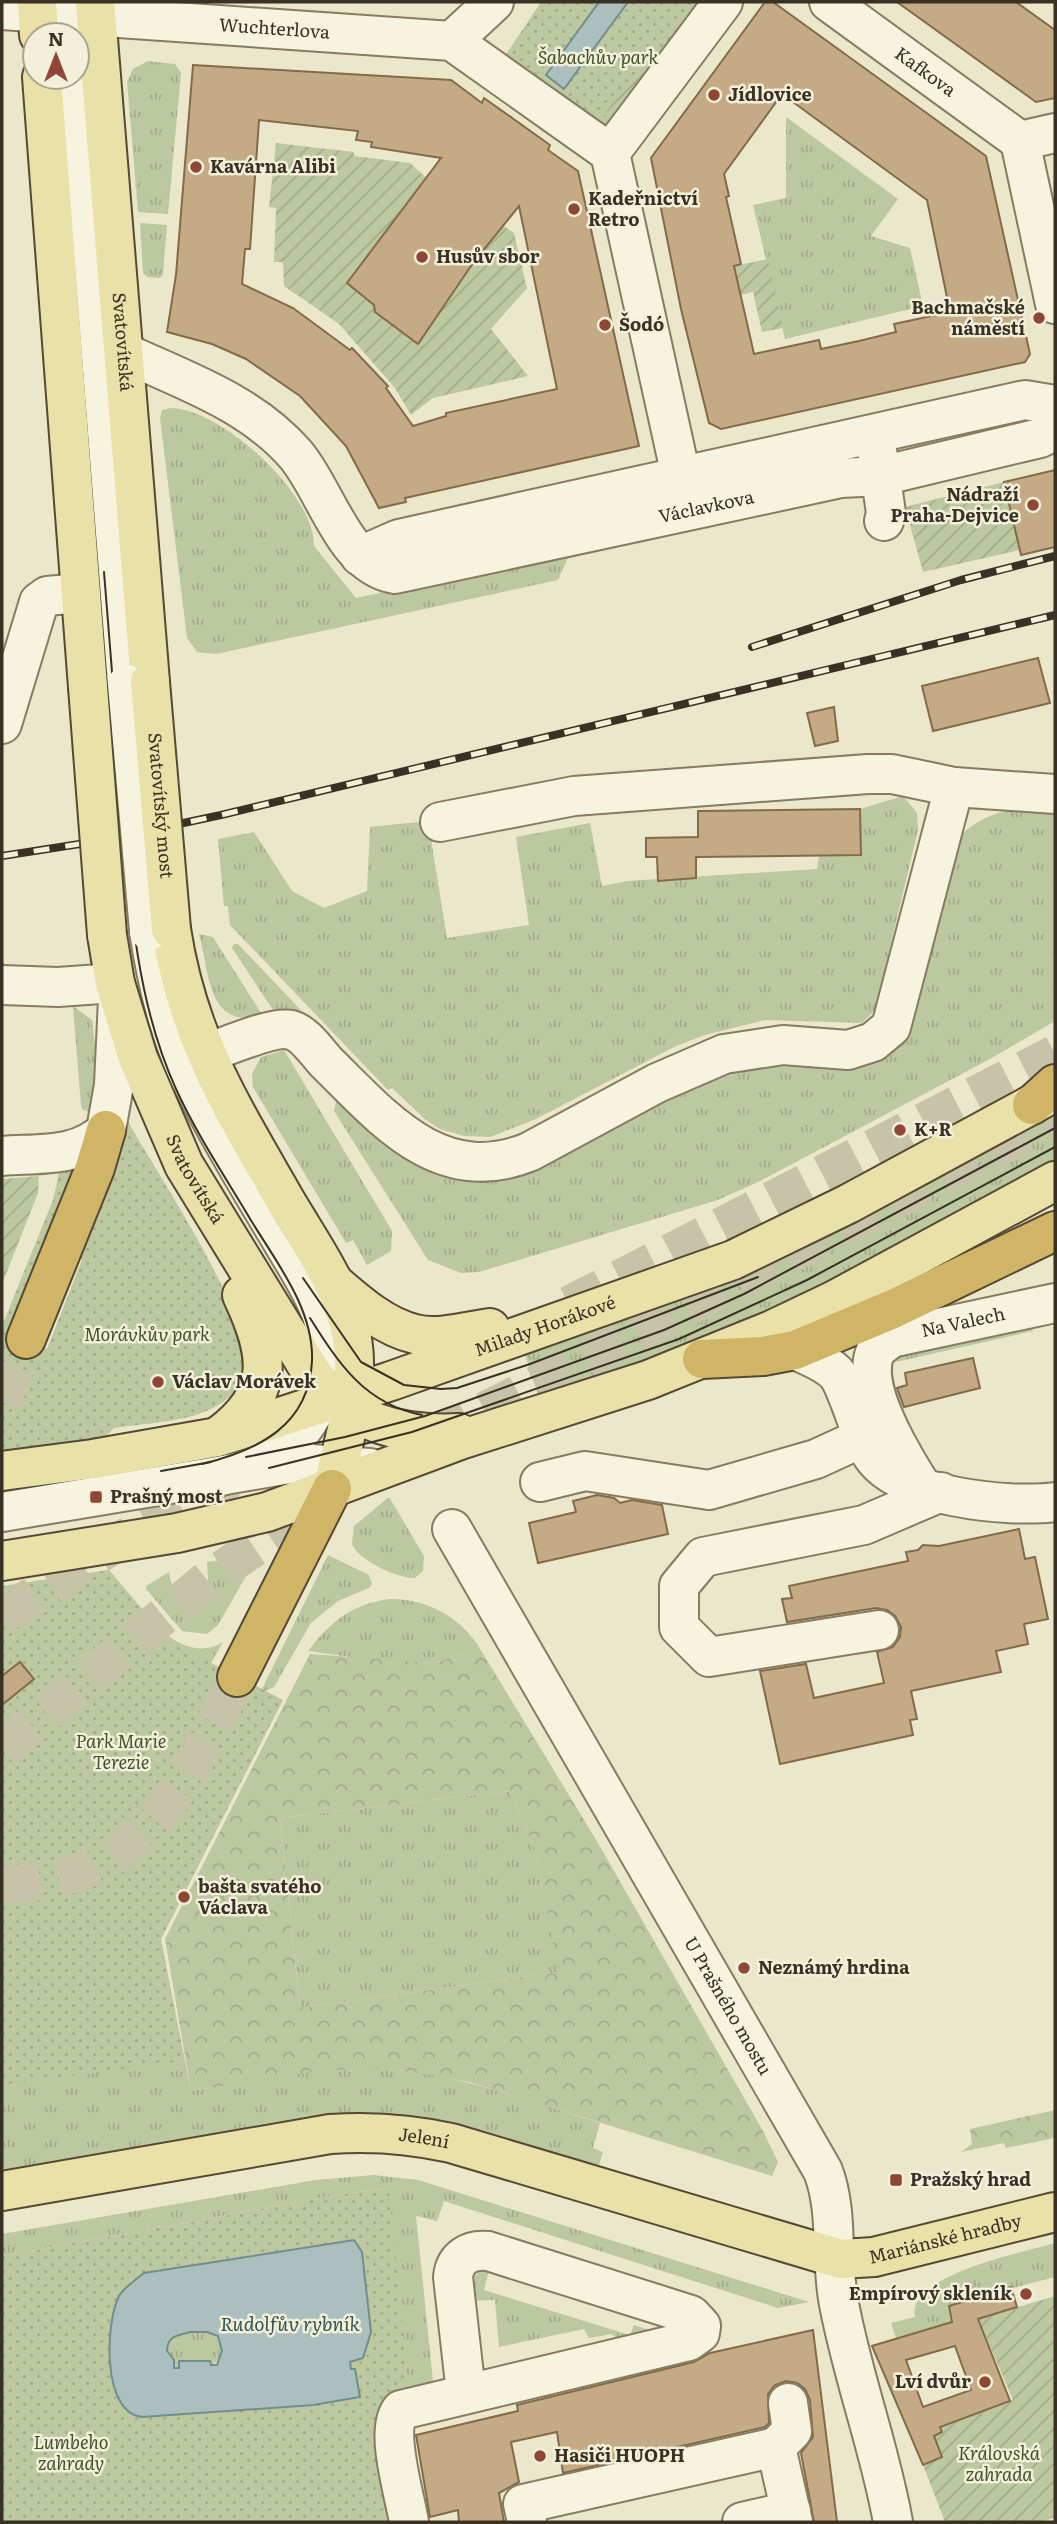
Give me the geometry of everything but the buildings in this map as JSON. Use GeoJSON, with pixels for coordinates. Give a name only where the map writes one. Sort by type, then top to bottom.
{"type":"FeatureCollection","features":[{"type":"Feature","properties":{"kind":"highway"},"geometry":{"type":"LineString","coordinates":[[26,1339],[95,1168],[106,1130]]}},
{"type":"Feature","properties":{"kind":"highway"},"geometry":{"type":"LineString","coordinates":[[702,1359],[763,1356],[795,1350],[893,1309],[1055,1231]]}},
{"type":"Feature","properties":{"kind":"highway"},"geometry":{"type":"LineString","coordinates":[[237,1677],[335,1476]]}},
{"type":"Feature","properties":{"kind":"main road","name":"Svatovítská"},"geometry":{"type":"LineString","coordinates":[[69,14],[123,352],[139,683]]}},
{"type":"Feature","properties":{"kind":"main road"},"geometry":{"type":"LineString","coordinates":[[43,91],[88,688]]}},
{"type":"Feature","properties":{"kind":"main road","name":"Svatovítský most"},"geometry":{"type":"LineString","coordinates":[[139,683],[160,930]]}},
{"type":"Feature","properties":{"kind":"main road","name":"Svatovítská"},"geometry":{"type":"LineString","coordinates":[[88,688],[107,935],[117,988],[149,1089],[184,1165],[335,1400]]}},
{"type":"Feature","properties":{"kind":"main road"},"geometry":{"type":"LineString","coordinates":[[160,930],[204,1054],[333,1282],[352,1340],[335,1400],[335,1476]]}},
{"type":"Feature","properties":{"kind":"main road","name":"Milady Horákové"},"geometry":{"type":"LineString","coordinates":[[2,1471],[106,1457],[218,1437],[335,1400],[733,1260],[786,1236],[1047,1094]]}},
{"type":"Feature","properties":{"kind":"main road"},"geometry":{"type":"LineString","coordinates":[[184,1165],[256,1325],[263,1350],[259,1390],[240,1418],[218,1437]]}},
{"type":"Feature","properties":{"kind":"main road"},"geometry":{"type":"LineString","coordinates":[[2,1561],[222,1523],[267,1512],[335,1476],[384,1469],[496,1428],[702,1359],[833,1301],[1055,1181]]}},
{"type":"Feature","properties":{"kind":"main road"},"geometry":{"type":"LineString","coordinates":[[333,1282],[372,1313],[415,1334],[434,1335],[576,1316]]}},
{"type":"Feature","properties":{"kind":"main road"},"geometry":{"type":"LineString","coordinates":[[335,1400],[366,1421],[412,1432],[459,1433],[496,1428]]}},
{"type":"Feature","properties":{"kind":"main road","name":"Jelení"},"geometry":{"type":"LineString","coordinates":[[2,2192],[330,2134],[386,2133],[429,2138],[480,2151],[834,2259]]}},
{"type":"Feature","properties":{"kind":"main road","name":"Mariánské hradby"},"geometry":{"type":"LineString","coordinates":[[834,2259],[874,2257],[1055,2212]]}},
{"type":"Feature","properties":{"kind":"street"},"geometry":{"type":"LineString","coordinates":[[494,2],[452,41],[610,153],[681,476]]}},
{"type":"Feature","properties":{"kind":"street"},"geometry":{"type":"LineString","coordinates":[[610,153],[723,2]]}},
{"type":"Feature","properties":{"kind":"street","name":"Kafkova"},"geometry":{"type":"LineString","coordinates":[[829,2],[1038,137]]}},
{"type":"Feature","properties":{"kind":"street","name":"Wuchterlova"},"geometry":{"type":"LineString","coordinates":[[69,14],[452,41]]}},
{"type":"Feature","properties":{"kind":"street"},"geometry":{"type":"LineString","coordinates":[[66,91],[104,572],[88,688]]}},
{"type":"Feature","properties":{"kind":"street"},"geometry":{"type":"LineString","coordinates":[[81,91],[139,683]]}},
{"type":"Feature","properties":{"kind":"street"},"geometry":{"type":"LineString","coordinates":[[1038,137],[1055,304]]}},
{"type":"Feature","properties":{"kind":"street"},"geometry":{"type":"LineString","coordinates":[[123,352],[239,406],[279,438],[312,477],[360,556]]}},
{"type":"Feature","properties":{"kind":"street","name":"Václavkova"},"geometry":{"type":"LineString","coordinates":[[1055,405],[1025,400],[400,538],[360,556],[377,569],[404,573],[841,478],[881,476],[1040,438],[1055,431]]}},
{"type":"Feature","properties":{"kind":"street"},"geometry":{"type":"LineString","coordinates":[[874,434],[881,476],[884,521]]}},
{"type":"Feature","properties":{"kind":"street"},"geometry":{"type":"LineString","coordinates":[[984,451],[988,463],[996,470],[1011,471],[1048,462],[1055,456]]}},
{"type":"Feature","properties":{"kind":"street"},"geometry":{"type":"LineString","coordinates":[[2,724],[39,602],[47,596],[80,593]]}},
{"type":"Feature","properties":{"kind":"street"},"geometry":{"type":"LineString","coordinates":[[440,822],[574,796],[868,774],[892,774],[954,787],[1055,794]]}},
{"type":"Feature","properties":{"kind":"street"},"geometry":{"type":"LineString","coordinates":[[204,1054],[279,1030],[295,1031],[414,1142],[440,1157],[480,1162],[509,1159],[529,1152],[657,1083],[724,1054],[783,1045],[848,1050],[873,1042],[891,1027],[954,787]]}},
{"type":"Feature","properties":{"kind":"street"},"geometry":{"type":"LineString","coordinates":[[160,930],[164,1007],[189,1076],[303,1278],[322,1317],[335,1400],[271,1458],[236,1472],[208,1479]]}},
{"type":"Feature","properties":{"kind":"street"},"geometry":{"type":"LineString","coordinates":[[2,985],[117,988],[114,1085],[106,1130],[90,1144],[70,1151],[2,1156]]}},
{"type":"Feature","properties":{"kind":"street","name":"Na Valech"},"geometry":{"type":"LineString","coordinates":[[932,1490],[885,1425],[873,1371],[876,1350],[891,1338],[1055,1303]]}},
{"type":"Feature","properties":{"kind":"street"},"geometry":{"type":"LineString","coordinates":[[795,1350],[819,1360],[840,1377],[871,1455],[896,1477],[974,1502],[1031,1506],[1055,1503]]}},
{"type":"Feature","properties":{"kind":"street"},"geometry":{"type":"LineString","coordinates":[[2,1497],[161,1471],[218,1437]]}},
{"type":"Feature","properties":{"kind":"street"},"geometry":{"type":"LineString","coordinates":[[540,1482],[585,1471],[709,1490],[816,1460],[863,1437]]}},
{"type":"Feature","properties":{"kind":"street"},"geometry":{"type":"LineString","coordinates":[[2,1512],[296,1463],[335,1476]]}},
{"type":"Feature","properties":{"kind":"street"},"geometry":{"type":"LineString","coordinates":[[879,1630],[709,1657],[678,1627],[678,1586],[703,1557],[864,1525],[932,1490]]}},
{"type":"Feature","properties":{"kind":"street","name":"U Prašného mostu"},"geometry":{"type":"LineString","coordinates":[[452,1529],[748,2037],[823,2171],[832,2204],[837,2295],[855,2381],[894,2522]]}},
{"type":"Feature","properties":{"kind":"street"},"geometry":{"type":"LineString","coordinates":[[410,2522],[393,2432],[396,2416],[411,2405],[466,2393],[689,2341],[700,2333],[701,2326],[691,2315],[488,2251],[473,2251],[457,2263],[453,2277],[466,2393]]}},
{"type":"Feature","properties":{"kind":"street"},"geometry":{"type":"LineString","coordinates":[[527,2522],[523,2504],[776,2447],[792,2431],[788,2403]]}},
{"type":"Feature","properties":{"kind":"street"},"geometry":{"type":"LineString","coordinates":[[742,2522],[792,2517],[776,2447]]}},
{"type":"Feature","properties":{"kind":"green space","name":"Šabachův park"},"geometry":{"type":"Polygon","coordinates":[[[541,2],[708,2],[609,131],[505,56],[541,2]]]}},
{"type":"Feature","properties":{"kind":"green space"},"geometry":{"type":"Polygon","coordinates":[[[654,47],[664,54],[615,122],[604,115],[654,47]]]}},
{"type":"Feature","properties":{"kind":"green space"},"geometry":{"type":"Polygon","coordinates":[[[148,61],[175,64],[181,73],[168,214],[138,212],[127,82],[133,69],[148,61]]]}},
{"type":"Feature","properties":{"kind":"green space"},"geometry":{"type":"Polygon","coordinates":[[[786,117],[898,199],[871,236],[910,248],[923,306],[785,339],[753,205],[786,198],[786,117]]]}},
{"type":"Feature","properties":{"kind":"green space"},"geometry":{"type":"Polygon","coordinates":[[[276,143],[354,152],[354,156],[410,163],[431,182],[410,199],[411,202],[399,213],[394,226],[389,225],[391,228],[381,237],[374,251],[371,249],[364,264],[360,264],[375,312],[396,321],[394,326],[418,344],[500,223],[514,233],[527,288],[491,329],[528,376],[433,398],[411,415],[395,388],[339,324],[284,286],[283,262],[274,262],[276,208],[269,207],[276,143]]]}},
{"type":"Feature","properties":{"kind":"green space"},"geometry":{"type":"Polygon","coordinates":[[[140,223],[167,225],[163,275],[160,278],[147,277],[143,273],[140,223]]]}},
{"type":"Feature","properties":{"kind":"green space"},"geometry":{"type":"Polygon","coordinates":[[[768,259],[783,328],[762,332],[753,292],[740,295],[730,267],[768,259]]]}},
{"type":"Feature","properties":{"kind":"green space"},"geometry":{"type":"Polygon","coordinates":[[[170,408],[191,412],[214,422],[262,458],[299,502],[310,525],[314,546],[356,598],[570,553],[558,580],[216,654],[197,652],[187,638],[160,418],[162,410],[170,408]]]}},
{"type":"Feature","properties":{"kind":"green space"},"geometry":{"type":"Polygon","coordinates":[[[1004,482],[1020,550],[923,572],[905,507],[1004,482]]]}},
{"type":"Feature","properties":{"kind":"green space"},"geometry":{"type":"Polygon","coordinates":[[[903,796],[917,813],[918,830],[875,1010],[862,1023],[765,1020],[705,1035],[676,1046],[536,1119],[490,1137],[464,1136],[440,1129],[426,1120],[392,1088],[388,1090],[230,925],[228,906],[224,906],[218,839],[254,832],[292,891],[324,908],[367,891],[370,827],[428,821],[447,938],[529,925],[516,837],[590,823],[602,886],[627,881],[817,869],[819,855],[861,855],[860,809],[903,796]]]}},
{"type":"Feature","properties":{"kind":"green space"},"geometry":{"type":"Polygon","coordinates":[[[1055,808],[1055,1021],[990,1059],[760,1181],[718,1200],[479,1272],[461,1273],[428,1260],[334,1111],[337,1098],[431,1167],[750,1060],[866,1058],[958,838],[980,821],[1003,812],[1055,808]]]}},
{"type":"Feature","properties":{"kind":"green space"},"geometry":{"type":"Polygon","coordinates":[[[199,934],[213,937],[263,1016],[245,1018],[231,1014],[221,1007],[209,981],[199,934]]]}},
{"type":"Feature","properties":{"kind":"green space"},"geometry":{"type":"Polygon","coordinates":[[[234,944],[238,944],[317,1027],[275,1013],[232,948],[234,944]]]}},
{"type":"Feature","properties":{"kind":"green space"},"geometry":{"type":"Polygon","coordinates":[[[73,1006],[92,1020],[98,1070],[95,1114],[83,1110],[81,1106],[73,1006]]]}},
{"type":"Feature","properties":{"kind":"green space"},"geometry":{"type":"Polygon","coordinates":[[[284,1050],[392,1231],[391,1251],[367,1265],[353,1240],[346,1243],[253,1087],[252,1074],[261,1057],[284,1050]]]}},
{"type":"Feature","properties":{"kind":"green space"},"geometry":{"type":"Polygon","coordinates":[[[1055,1110],[1055,1164],[749,1324],[540,1401],[523,1348],[1055,1110]]]}},
{"type":"Feature","properties":{"kind":"green space","name":"Morávkův park"},"geometry":{"type":"Polygon","coordinates":[[[127,1120],[219,1280],[244,1344],[246,1372],[230,1396],[202,1413],[114,1428],[107,1436],[2,1454],[2,1326],[53,1200],[61,1163],[76,1165],[12,1333],[47,1349],[82,1260],[77,1258],[127,1120]]]}},
{"type":"Feature","properties":{"kind":"green space"},"geometry":{"type":"Polygon","coordinates":[[[39,1176],[38,1193],[2,1284],[2,1179],[39,1176]]]}},
{"type":"Feature","properties":{"kind":"green space"},"geometry":{"type":"Polygon","coordinates":[[[1030,1320],[1033,1331],[896,1362],[902,1353],[1030,1320]]]}},
{"type":"Feature","properties":{"kind":"green space"},"geometry":{"type":"Polygon","coordinates":[[[389,1497],[424,1556],[423,1571],[415,1578],[379,1567],[362,1556],[352,1544],[354,1526],[389,1497]]]}},
{"type":"Feature","properties":{"kind":"green space"},"geometry":{"type":"Polygon","coordinates":[[[258,1555],[218,1625],[207,1634],[182,1631],[146,1589],[146,1586],[169,1572],[174,1597],[187,1605],[196,1604],[209,1595],[207,1562],[258,1555]]]}},
{"type":"Feature","properties":{"kind":"green space"},"geometry":{"type":"Polygon","coordinates":[[[328,1555],[369,1575],[372,1584],[369,1588],[338,1601],[311,1623],[274,1687],[264,1692],[139,1710],[81,1574],[109,1570],[158,1627],[189,1647],[206,1648],[223,1642],[211,1663],[262,1689],[328,1555]]]}},
{"type":"Feature","properties":{"kind":"green space","name":"Park Marie Terezie"},"geometry":{"type":"Polygon","coordinates":[[[109,1570],[170,1642],[283,1700],[161,1939],[183,2061],[2,2085],[2,1586],[109,1570]]]}},
{"type":"Feature","properties":{"kind":"green space"},"geometry":{"type":"Polygon","coordinates":[[[390,1599],[417,1602],[441,1611],[462,1626],[479,1647],[435,1663],[378,1661],[308,1651],[325,1631],[343,1616],[364,1605],[390,1599]]]}},
{"type":"Feature","properties":{"kind":"green space"},"geometry":{"type":"Polygon","coordinates":[[[479,1647],[598,1843],[763,2131],[778,2162],[772,2176],[469,2082],[399,2070],[370,2068],[317,2071],[191,2091],[165,1939],[310,1654],[435,1663],[479,1647]],[[510,1791],[280,1818],[300,2008],[558,1972],[537,1854],[510,1791]]]}},
{"type":"Feature","properties":{"kind":"green space"},"geometry":{"type":"Polygon","coordinates":[[[510,1791],[537,1854],[559,1972],[300,2008],[280,1818],[510,1791]]]}},
{"type":"Feature","properties":{"kind":"green space"},"geometry":{"type":"Polygon","coordinates":[[[204,1854],[161,1939],[191,2091],[327,2069],[372,2068],[431,2075],[488,2088],[600,2123],[593,2148],[603,2152],[598,2168],[467,2127],[437,2120],[374,2113],[307,2118],[2,2170],[2,1881],[204,1854]]]}},
{"type":"Feature","properties":{"kind":"green space"},"geometry":{"type":"Polygon","coordinates":[[[1055,2110],[1055,2138],[1006,2148],[1004,2143],[961,2152],[972,2144],[970,2129],[1055,2110]]]}},
{"type":"Feature","properties":{"kind":"green space"},"geometry":{"type":"Polygon","coordinates":[[[374,2175],[418,2180],[809,2302],[778,2308],[444,2201],[437,2221],[416,2216],[433,2381],[432,2386],[409,2391],[388,2189],[349,2193],[2,2256],[2,2234],[316,2180],[374,2175]]]}},
{"type":"Feature","properties":{"kind":"green space","name":"Lumbeho zahrady"},"geometry":{"type":"Polygon","coordinates":[[[389,2189],[409,2391],[392,2393],[375,2430],[391,2522],[2,2522],[2,2256],[349,2193],[389,2189]],[[354,2241],[144,2273],[142,2417],[313,2405],[360,2397],[355,2369],[351,2370],[354,2241]]]}},
{"type":"Feature","properties":{"kind":"green space"},"geometry":{"type":"Polygon","coordinates":[[[1055,2243],[1055,2277],[949,2305],[952,2322],[896,2338],[891,2323],[915,2317],[917,2302],[929,2289],[947,2278],[995,2259],[1055,2243]]]}},
{"type":"Feature","properties":{"kind":"green space"},"geometry":{"type":"Polygon","coordinates":[[[484,2268],[489,2270],[484,2290],[630,2335],[634,2325],[655,2332],[661,2324],[667,2324],[667,2331],[621,2342],[612,2334],[589,2338],[584,2329],[499,2347],[495,2300],[472,2301],[472,2279],[484,2268]]]}},
{"type":"Feature","properties":{"kind":"green space","name":"Královská zahrada"},"geometry":{"type":"Polygon","coordinates":[[[1055,2296],[1055,2517],[1042,2522],[945,2522],[923,2465],[942,2457],[934,2436],[942,2432],[940,2427],[1013,2400],[977,2316],[992,2315],[1055,2296]]]}},
{"type":"Feature","properties":{"kind":"green space"},"geometry":{"type":"Polygon","coordinates":[[[199,2331],[218,2336],[222,2351],[219,2361],[211,2365],[210,2361],[179,2361],[179,2369],[174,2369],[168,2351],[170,2340],[199,2331]]]}},
{"type":"Feature","properties":{"kind":"water"},"geometry":{"type":"Polygon","coordinates":[[[599,2],[628,2],[564,89],[546,75],[599,2]]]}},
{"type":"Feature","properties":{"kind":"water","name":"Rudolfův rybník"},"geometry":{"type":"Polygon","coordinates":[[[354,2240],[362,2252],[371,2332],[363,2358],[350,2362],[351,2369],[355,2369],[360,2397],[313,2405],[142,2417],[129,2412],[113,2384],[110,2366],[111,2326],[119,2296],[144,2273],[354,2240]],[[191,2332],[171,2339],[167,2351],[174,2360],[174,2368],[179,2368],[179,2361],[210,2361],[211,2365],[217,2365],[222,2351],[218,2336],[207,2332],[191,2332]]]}},
{"type":"Feature","properties":{"kind":"tunnel"},"geometry":{"type":"LineString","coordinates":[[569,1305],[1055,1054]]}},
{"type":"Feature","properties":{"kind":"tunnel"},"geometry":{"type":"LineString","coordinates":[[434,1437],[1055,1118]]}},
{"type":"Feature","properties":{"kind":"tunnel"},"geometry":{"type":"LineString","coordinates":[[2,1402],[26,1339]]}},
{"type":"Feature","properties":{"kind":"tunnel"},"geometry":{"type":"LineString","coordinates":[[2,1615],[133,1533],[238,1475]]}},
{"type":"Feature","properties":{"kind":"tunnel"},"geometry":{"type":"LineString","coordinates":[[2,1749],[208,1579],[333,1495]]}},
{"type":"Feature","properties":{"kind":"tunnel"},"geometry":{"type":"LineString","coordinates":[[2,1884],[50,1880],[91,1867],[124,1847],[152,1821],[177,1790],[198,1755],[237,1677]]}},
{"type":"Feature","properties":{"kind":"tram line"},"geometry":{"type":"LineString","coordinates":[[104,572],[132,916],[143,987],[152,1021],[184,1106],[292,1288],[307,1324],[311,1342],[309,1384],[291,1418],[277,1432],[261,1442],[202,1464]]}},
{"type":"Feature","properties":{"kind":"tram line"},"geometry":{"type":"LineString","coordinates":[[246,1457],[345,1437],[425,1416],[664,1330],[744,1294],[1055,1128]]}},
{"type":"Feature","properties":{"kind":"tram line"},"geometry":{"type":"LineString","coordinates":[[269,1468],[412,1432],[679,1339],[807,1280],[1055,1147]]}},
{"type":"Feature","properties":{"kind":"tram line"},"geometry":{"type":"LineString","coordinates":[[303,1278],[361,1362],[404,1385],[441,1389],[457,1388],[530,1364],[758,1277]]}},
{"type":"Feature","properties":{"kind":"tram line"},"geometry":{"type":"LineString","coordinates":[[310,1318],[343,1366],[369,1392],[402,1410],[422,1415]]}},
{"type":"Feature","properties":{"kind":"tram line"},"geometry":{"type":"LineString","coordinates":[[161,1471],[211,1462]]}},
{"type":"Feature","properties":{"kind":"railway"},"geometry":{"type":"LineString","coordinates":[[752,647],[961,580],[1055,556]]}},
{"type":"Feature","properties":{"kind":"railway"},"geometry":{"type":"LineString","coordinates":[[2,856],[99,841],[221,815],[1055,615]]}},
{"type":"Feature","properties":{"kind":"place","name":"Jídlovice"},"geometry":{"type":"Point","coordinates":[714,95]}},
{"type":"Feature","properties":{"kind":"place","name":"Kavárna Alibi"},"geometry":{"type":"Point","coordinates":[196,167]}},
{"type":"Feature","properties":{"kind":"place","name":"Kadeřnictví Retro"},"geometry":{"type":"Point","coordinates":[574,209]}},
{"type":"Feature","properties":{"kind":"place","name":"Husův sbor"},"geometry":{"type":"Point","coordinates":[422,257]}},
{"type":"Feature","properties":{"kind":"place","name":"Bachmačské náměstí"},"geometry":{"type":"Point","coordinates":[1039,318]}},
{"type":"Feature","properties":{"kind":"place","name":"Šodó"},"geometry":{"type":"Point","coordinates":[605,325]}},
{"type":"Feature","properties":{"kind":"place","name":"Nádraží Praha-Dejvice"},"geometry":{"type":"Point","coordinates":[1033,505]}},
{"type":"Feature","properties":{"kind":"place","name":"K+R"},"geometry":{"type":"Point","coordinates":[900,1130]}},
{"type":"Feature","properties":{"kind":"place","name":"Václav Morávek"},"geometry":{"type":"Point","coordinates":[158,1382]}},
{"type":"Feature","properties":{"kind":"place","name":"Prašný most"},"geometry":{"type":"Point","coordinates":[96,1497]}},
{"type":"Feature","properties":{"kind":"place","name":"bašta svatého Václava"},"geometry":{"type":"Point","coordinates":[184,1897]}},
{"type":"Feature","properties":{"kind":"place","name":"Neznámý hrdina"},"geometry":{"type":"Point","coordinates":[744,1968]}},
{"type":"Feature","properties":{"kind":"place","name":"Pražský hrad"},"geometry":{"type":"Point","coordinates":[896,2180]}},
{"type":"Feature","properties":{"kind":"place","name":"Empírový skleník"},"geometry":{"type":"Point","coordinates":[1026,2294]}},
{"type":"Feature","properties":{"kind":"place","name":"Lví dvůr"},"geometry":{"type":"Point","coordinates":[985,2382]}},
{"type":"Feature","properties":{"kind":"place","name":"Hasiči HUOPH"},"geometry":{"type":"Point","coordinates":[540,2456]}}]}
